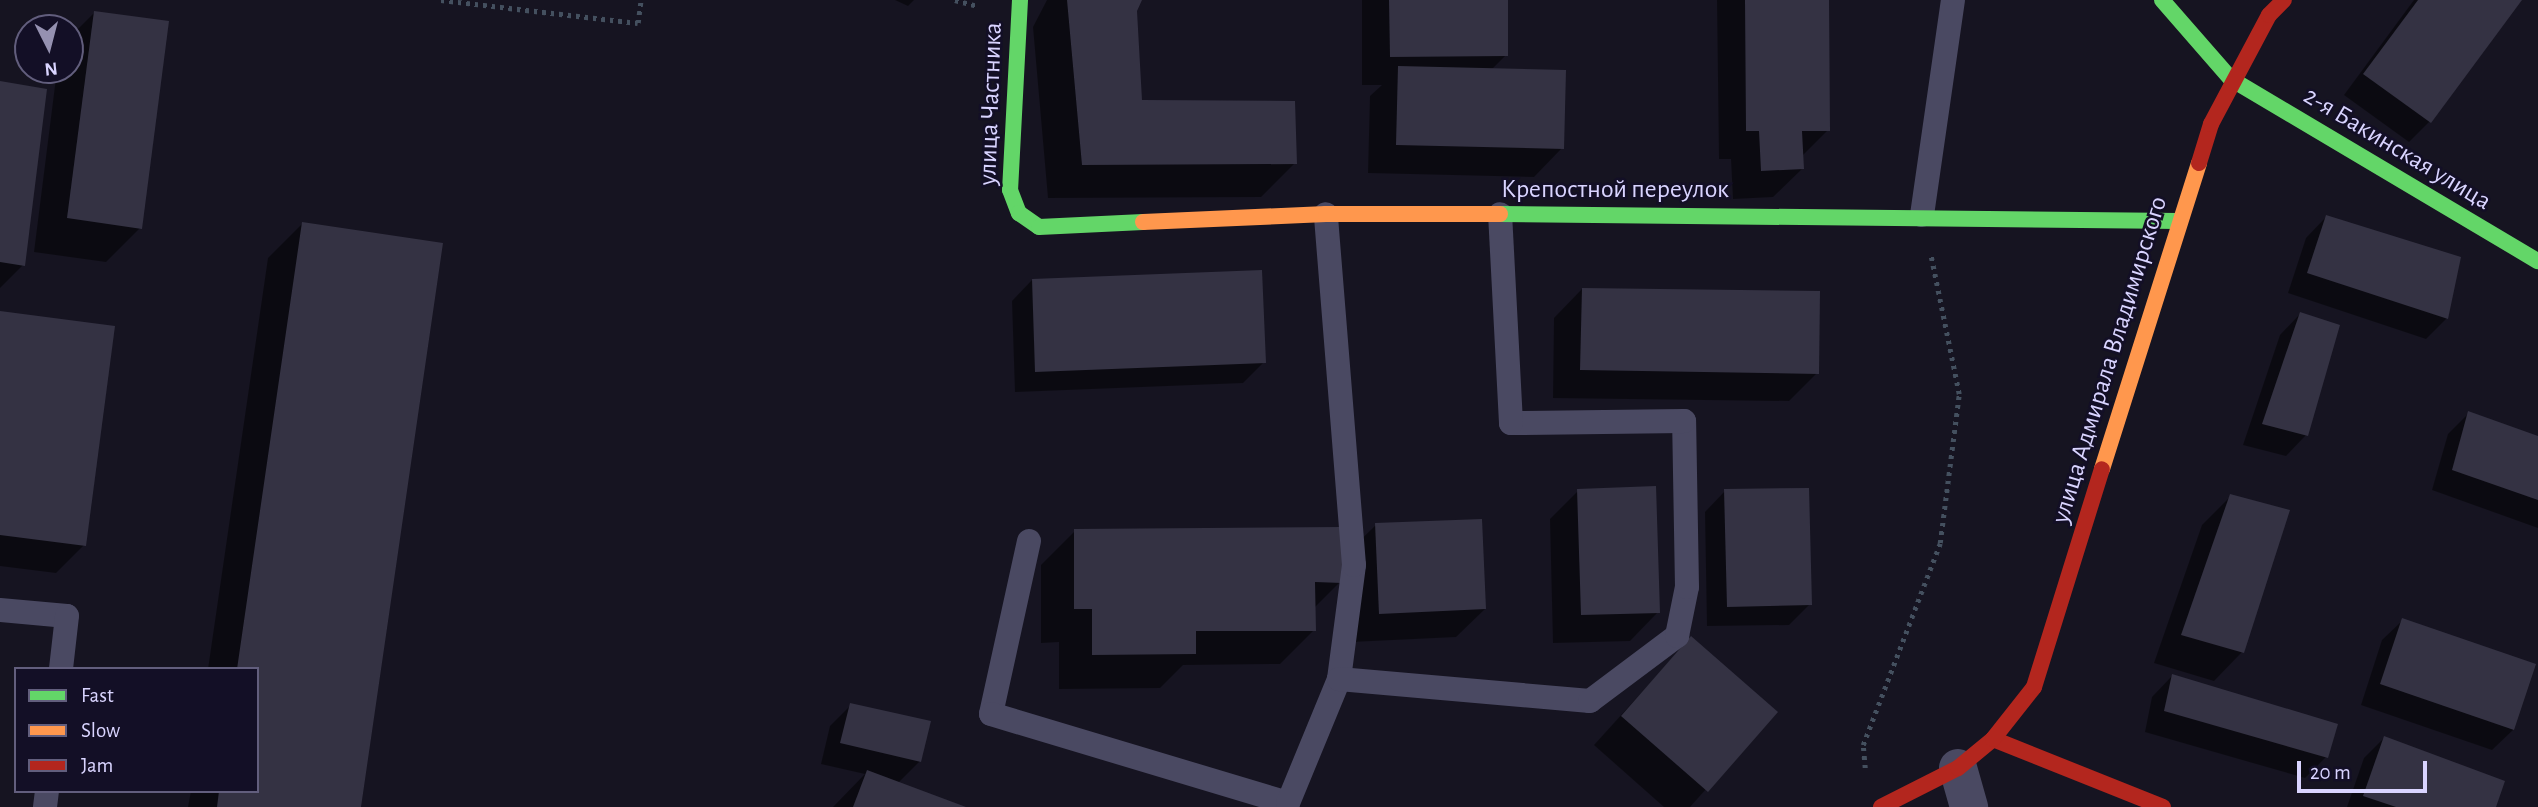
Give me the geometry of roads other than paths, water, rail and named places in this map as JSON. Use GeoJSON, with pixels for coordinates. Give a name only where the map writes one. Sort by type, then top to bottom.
{"type":"FeatureCollection","features":[{"type":"Feature","properties":{"kind":"street","name":"2-я Бакинская улица"},"geometry":{"type":"LineString","coordinates":[[2162,0],[2231,79],[2538,261]]}},
{"type":"Feature","properties":{"kind":"street","name":"улица Адмирала Владимирского"},"geometry":{"type":"LineString","coordinates":[[1884,803],[1958,768],[1993,739],[2034,687],[2211,124],[2231,79],[2269,15],[2284,0]]}},
{"type":"Feature","properties":{"kind":"street","name":"улица Частника"},"geometry":{"type":"LineString","coordinates":[[1018,7],[1010,190],[1018,213],[1039,227],[1051,229]]}},
{"type":"Feature","properties":{"kind":"street","name":"Крепостной переулок"},"geometry":{"type":"LineString","coordinates":[[1051,229],[1326,214],[1922,215],[2179,221]]}},
{"type":"Feature","properties":{"kind":"street"},"geometry":{"type":"LineString","coordinates":[[1993,739],[2163,807]]}},
{"type":"Feature","properties":{"kind":"street"},"geometry":{"type":"LineString","coordinates":[[1958,768],[1969,807]]}},
{"type":"Feature","properties":{"kind":"lane"},"geometry":{"type":"LineString","coordinates":[[1922,215],[1953,0]]}},
{"type":"Feature","properties":{"kind":"lane"},"geometry":{"type":"LineString","coordinates":[[1029,541],[991,714],[1288,803],[1339,679],[1354,565],[1326,214]]}},
{"type":"Feature","properties":{"kind":"lane"},"geometry":{"type":"LineString","coordinates":[[1339,679],[1590,701],[1677,636],[1687,587],[1684,421],[1511,423],[1500,214]]}},
{"type":"Feature","properties":{"kind":"lane"},"geometry":{"type":"LineString","coordinates":[[0,610],[67,617],[61,667]]}}]}
